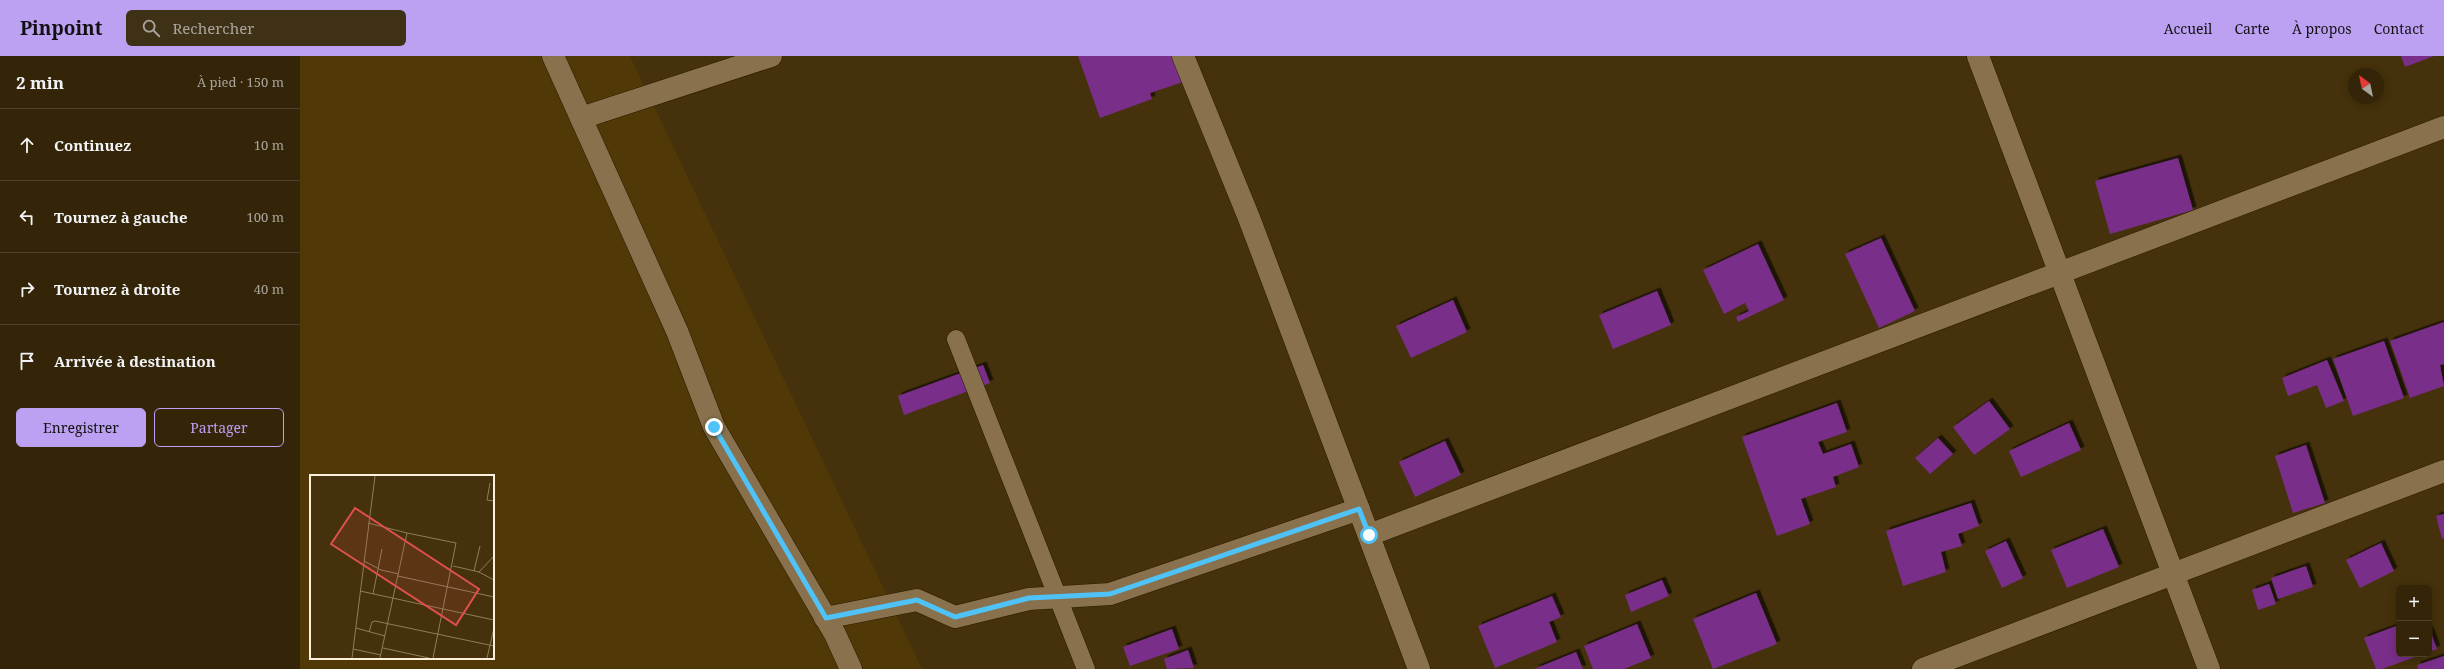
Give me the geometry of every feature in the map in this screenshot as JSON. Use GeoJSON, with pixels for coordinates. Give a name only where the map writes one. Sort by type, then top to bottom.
{"type":"FeatureCollection","features":[{"type":"Feature","properties":{"kind":"street"},"geometry":{"type":"LineString","coordinates":[[553,56],[677,331],[714,427],[826,618],[851,669]]}},
{"type":"Feature","properties":{"kind":"street"},"geometry":{"type":"LineString","coordinates":[[581,118],[771,56]]}},
{"type":"Feature","properties":{"kind":"street"},"geometry":{"type":"LineString","coordinates":[[1183,56],[1249,218],[1419,669]]}},
{"type":"Feature","properties":{"kind":"street"},"geometry":{"type":"LineString","coordinates":[[1978,56],[2209,669]]}},
{"type":"Feature","properties":{"kind":"street"},"geometry":{"type":"LineString","coordinates":[[1369,535],[2444,127]]}},
{"type":"Feature","properties":{"kind":"street"},"geometry":{"type":"LineString","coordinates":[[1923,669],[2444,471]]}},
{"type":"Feature","properties":{"kind":"street"},"geometry":{"type":"LineString","coordinates":[[826,618],[917,600],[955,617],[1029,598],[1110,594],[1359,509]]}},
{"type":"Feature","properties":{"kind":"lane"},"geometry":{"type":"LineString","coordinates":[[956,339],[1086,669]]}},
{"type":"Feature","properties":{"kind":"shaded area"},"geometry":{"type":"Polygon","coordinates":[[[300,56],[630,56],[922,669],[300,669],[300,56]]]}},
{"type":"Feature","properties":{"kind":"building"},"geometry":{"type":"Polygon","coordinates":[[[1078,56],[1180,56],[1189,80],[1150,93],[1152,99],[1100,118],[1078,56]]]}},
{"type":"Feature","properties":{"kind":"building"},"geometry":{"type":"Polygon","coordinates":[[[2401,56],[2434,56],[2405,67],[2401,56]]]}},
{"type":"Feature","properties":{"kind":"building"},"geometry":{"type":"Polygon","coordinates":[[[2178,158],[2193,210],[2110,234],[2095,181],[2178,158]]]}},
{"type":"Feature","properties":{"kind":"building"},"geometry":{"type":"Polygon","coordinates":[[[1881,238],[1915,311],[1879,328],[1845,254],[1881,238]]]}},
{"type":"Feature","properties":{"kind":"building"},"geometry":{"type":"Polygon","coordinates":[[[1758,244],[1784,300],[1738,322],[1736,317],[1749,311],[1745,303],[1724,314],[1703,270],[1758,244]]]}},
{"type":"Feature","properties":{"kind":"building"},"geometry":{"type":"Polygon","coordinates":[[[1657,291],[1671,325],[1613,349],[1599,315],[1657,291]]]}},
{"type":"Feature","properties":{"kind":"building"},"geometry":{"type":"Polygon","coordinates":[[[1453,300],[1467,332],[1411,358],[1396,326],[1453,300]]]}},
{"type":"Feature","properties":{"kind":"building"},"geometry":{"type":"Polygon","coordinates":[[[2444,322],[2444,364],[2440,365],[2444,386],[2410,398],[2390,341],[2444,322]]]}},
{"type":"Feature","properties":{"kind":"building"},"geometry":{"type":"Polygon","coordinates":[[[2384,341],[2404,398],[2353,416],[2333,359],[2384,341]]]}},
{"type":"Feature","properties":{"kind":"building"},"geometry":{"type":"Polygon","coordinates":[[[2327,360],[2344,401],[2326,408],[2317,385],[2288,396],[2282,378],[2327,360]]]}},
{"type":"Feature","properties":{"kind":"building"},"geometry":{"type":"Polygon","coordinates":[[[983,365],[990,383],[904,415],[898,396],[983,365]]]}},
{"type":"Feature","properties":{"kind":"building"},"geometry":{"type":"Polygon","coordinates":[[[1989,401],[2010,429],[1974,455],[1953,427],[1989,401]]]}},
{"type":"Feature","properties":{"kind":"building"},"geometry":{"type":"Polygon","coordinates":[[[1837,403],[1847,432],[1818,442],[1823,454],[1851,444],[1859,467],[1833,477],[1836,487],[1801,499],[1810,524],[1777,536],[1742,437],[1837,403]]]}},
{"type":"Feature","properties":{"kind":"building"},"geometry":{"type":"Polygon","coordinates":[[[2069,423],[2081,450],[2021,477],[2009,451],[2069,423]]]}},
{"type":"Feature","properties":{"kind":"building"},"geometry":{"type":"Polygon","coordinates":[[[1938,438],[1953,454],[1930,474],[1915,458],[1938,438]]]}},
{"type":"Feature","properties":{"kind":"building"},"geometry":{"type":"Polygon","coordinates":[[[1445,441],[1461,475],[1415,497],[1399,462],[1445,441]]]}},
{"type":"Feature","properties":{"kind":"building"},"geometry":{"type":"Polygon","coordinates":[[[2306,445],[2325,503],[2293,513],[2275,456],[2306,445]]]}},
{"type":"Feature","properties":{"kind":"building"},"geometry":{"type":"Polygon","coordinates":[[[1971,503],[1979,526],[1958,534],[1962,546],[1941,552],[1946,572],[1903,586],[1886,531],[1971,503]]]}},
{"type":"Feature","properties":{"kind":"building"},"geometry":{"type":"Polygon","coordinates":[[[2444,514],[2444,538],[2442,539],[2436,516],[2444,514]]]}},
{"type":"Feature","properties":{"kind":"building"},"geometry":{"type":"Polygon","coordinates":[[[2103,529],[2119,567],[2067,588],[2051,550],[2103,529]]]}},
{"type":"Feature","properties":{"kind":"building"},"geometry":{"type":"Polygon","coordinates":[[[2006,541],[2023,578],[2002,588],[1985,551],[2006,541]]]}},
{"type":"Feature","properties":{"kind":"building"},"geometry":{"type":"Polygon","coordinates":[[[2381,543],[2394,571],[2360,588],[2346,560],[2381,543]]]}},
{"type":"Feature","properties":{"kind":"building"},"geometry":{"type":"Polygon","coordinates":[[[2306,566],[2313,587],[2278,599],[2271,578],[2306,566]]]}},
{"type":"Feature","properties":{"kind":"building"},"geometry":{"type":"Polygon","coordinates":[[[1662,580],[1669,596],[1631,612],[1625,595],[1662,580]]]}},
{"type":"Feature","properties":{"kind":"building"},"geometry":{"type":"Polygon","coordinates":[[[2269,584],[2276,604],[2258,610],[2252,590],[2269,584]]]}},
{"type":"Feature","properties":{"kind":"building"},"geometry":{"type":"Polygon","coordinates":[[[1756,593],[1777,644],[1713,669],[1693,619],[1756,593]]]}},
{"type":"Feature","properties":{"kind":"building"},"geometry":{"type":"Polygon","coordinates":[[[1552,596],[1561,617],[1549,622],[1557,642],[1495,668],[1478,626],[1552,596]]]}},
{"type":"Feature","properties":{"kind":"building"},"geometry":{"type":"Polygon","coordinates":[[[1637,624],[1651,658],[1624,669],[1593,669],[1584,646],[1637,624]]]}},
{"type":"Feature","properties":{"kind":"building"},"geometry":{"type":"Polygon","coordinates":[[[2396,626],[2396,657],[2415,657],[2382,669],[2376,669],[2364,638],[2396,626]]]}},
{"type":"Feature","properties":{"kind":"building"},"geometry":{"type":"Polygon","coordinates":[[[1172,629],[1179,649],[1130,666],[1123,647],[1172,629]]]}},
{"type":"Feature","properties":{"kind":"building"},"geometry":{"type":"Polygon","coordinates":[[[2432,636],[2437,649],[2432,651],[2432,636]]]}},
{"type":"Feature","properties":{"kind":"building"},"geometry":{"type":"Polygon","coordinates":[[[1188,650],[1194,668],[1167,669],[1164,659],[1188,650]]]}},
{"type":"Feature","properties":{"kind":"building"},"geometry":{"type":"Polygon","coordinates":[[[1576,652],[1583,669],[1534,669],[1576,652]]]}},
{"type":"Feature","properties":{"kind":"building"},"geometry":{"type":"Polygon","coordinates":[[[2444,656],[2444,669],[2418,669],[2417,665],[2444,656]]]}},
{"type":"Feature","properties":{"kind":"route"},"geometry":{"type":"LineString","coordinates":[[714,427],[826,618],[917,600],[955,617],[1029,598],[1110,594],[1359,509],[1369,535]]}}]}
